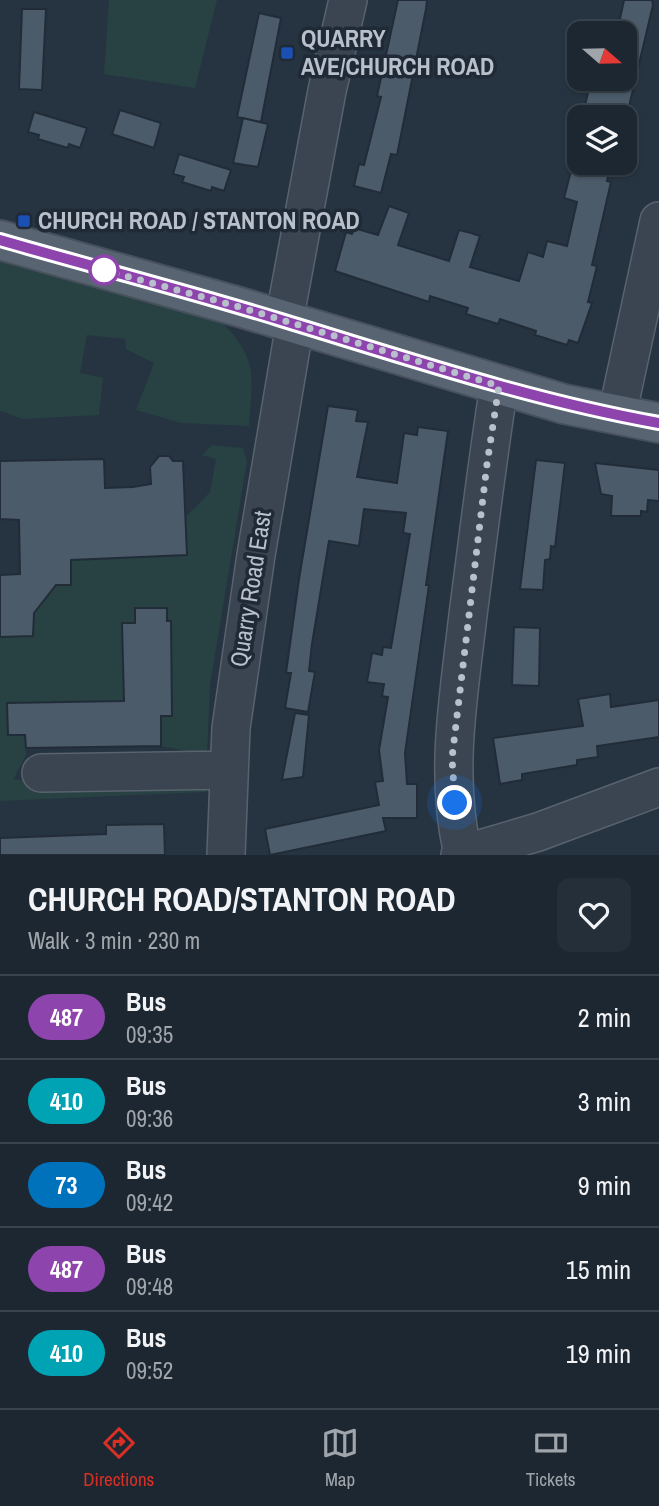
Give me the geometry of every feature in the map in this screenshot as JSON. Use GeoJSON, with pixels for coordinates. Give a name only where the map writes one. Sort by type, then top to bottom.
{"type":"FeatureCollection","features":[{"type":"Feature","properties":{"kind":"main road"},"geometry":{"type":"LineString","coordinates":[[0,240],[499,386],[659,423]]}},
{"type":"Feature","properties":{"kind":"street","name":"Quarry Road East"},"geometry":{"type":"LineString","coordinates":[[226,855],[231,728],[289,323],[327,91],[348,0]]}},
{"type":"Feature","properties":{"kind":"street"},"geometry":{"type":"LineString","coordinates":[[617,415],[659,221]]}},
{"type":"Feature","properties":{"kind":"street"},"geometry":{"type":"LineString","coordinates":[[499,386],[487,464],[452,758],[456,826],[462,855],[538,831],[659,787]]}},
{"type":"Feature","properties":{"kind":"street"},"geometry":{"type":"LineString","coordinates":[[41,773],[229,771]]}},
{"type":"Feature","properties":{"kind":"green space"},"geometry":{"type":"Polygon","coordinates":[[[109,0],[217,0],[195,88],[104,74],[109,0]]]}},
{"type":"Feature","properties":{"kind":"green space"},"geometry":{"type":"Polygon","coordinates":[[[0,257],[222,322],[248,359],[252,381],[249,426],[181,423],[136,410],[154,363],[126,349],[125,339],[87,335],[80,373],[103,378],[99,415],[23,419],[0,411],[0,257]]]}},
{"type":"Feature","properties":{"kind":"green space"},"geometry":{"type":"Polygon","coordinates":[[[212,445],[243,448],[247,461],[210,685],[207,755],[161,746],[161,728],[140,716],[172,715],[171,622],[167,621],[166,608],[135,608],[135,623],[122,623],[124,706],[7,704],[8,735],[25,735],[26,755],[13,780],[206,776],[206,792],[0,801],[0,637],[34,613],[56,585],[71,585],[71,560],[185,518],[210,492],[216,459],[202,455],[212,445]]]}},
{"type":"Feature","properties":{"kind":"building"},"geometry":{"type":"Polygon","coordinates":[[[398,0],[427,0],[397,155],[391,154],[381,193],[354,186],[359,164],[364,165],[381,97],[377,96],[398,0]]]}},
{"type":"Feature","properties":{"kind":"building"},"geometry":{"type":"Polygon","coordinates":[[[624,0],[652,0],[637,73],[637,21],[620,21],[624,0]]]}},
{"type":"Feature","properties":{"kind":"building"},"geometry":{"type":"Polygon","coordinates":[[[22,9],[46,9],[42,90],[19,89],[22,9]]]}},
{"type":"Feature","properties":{"kind":"building"},"geometry":{"type":"Polygon","coordinates":[[[259,13],[281,18],[261,122],[237,117],[259,13]]]}},
{"type":"Feature","properties":{"kind":"building"},"geometry":{"type":"Polygon","coordinates":[[[588,91],[633,91],[629,105],[585,105],[588,91]]]}},
{"type":"Feature","properties":{"kind":"building"},"geometry":{"type":"Polygon","coordinates":[[[120,110],[161,123],[154,148],[112,134],[120,110]]]}},
{"type":"Feature","properties":{"kind":"building"},"geometry":{"type":"Polygon","coordinates":[[[34,112],[87,128],[80,148],[69,144],[68,148],[38,139],[39,135],[28,132],[34,112]]]}},
{"type":"Feature","properties":{"kind":"building"},"geometry":{"type":"Polygon","coordinates":[[[243,118],[268,124],[258,167],[233,163],[243,118]]]}},
{"type":"Feature","properties":{"kind":"building"},"geometry":{"type":"Polygon","coordinates":[[[179,154],[231,170],[224,191],[212,187],[211,191],[182,182],[184,177],[173,174],[179,154]]]}},
{"type":"Feature","properties":{"kind":"building"},"geometry":{"type":"Polygon","coordinates":[[[570,175],[608,175],[607,181],[611,182],[592,265],[597,266],[588,302],[592,303],[578,343],[569,340],[567,345],[535,335],[536,331],[500,319],[498,324],[466,314],[468,308],[430,296],[429,302],[335,271],[346,232],[352,234],[354,228],[378,235],[389,206],[409,213],[398,245],[449,261],[459,230],[471,233],[480,236],[470,267],[519,281],[528,252],[543,257],[547,241],[567,246],[577,202],[564,198],[570,175]]]}},
{"type":"Feature","properties":{"kind":"building"},"geometry":{"type":"Polygon","coordinates":[[[328,406],[358,410],[356,421],[368,422],[357,477],[397,483],[404,433],[417,435],[418,427],[448,431],[405,753],[407,784],[417,784],[417,818],[383,818],[386,831],[270,855],[265,829],[379,805],[375,782],[383,781],[379,750],[388,697],[382,696],[384,684],[367,682],[372,653],[382,655],[383,647],[391,648],[410,534],[403,533],[406,513],[364,509],[359,546],[329,541],[312,644],[309,671],[315,672],[308,712],[285,708],[291,673],[286,673],[299,579],[328,406]]]}},
{"type":"Feature","properties":{"kind":"building"},"geometry":{"type":"Polygon","coordinates":[[[159,456],[183,461],[187,555],[71,560],[71,585],[56,585],[34,613],[33,636],[0,637],[0,575],[20,574],[19,520],[0,519],[0,461],[104,459],[105,488],[151,484],[150,467],[159,456]]]}},
{"type":"Feature","properties":{"kind":"building"},"geometry":{"type":"Polygon","coordinates":[[[536,460],[565,463],[555,547],[551,546],[550,559],[545,560],[543,590],[520,589],[536,460]]]}},
{"type":"Feature","properties":{"kind":"building"},"geometry":{"type":"Polygon","coordinates":[[[595,463],[659,470],[659,501],[648,500],[647,512],[641,511],[641,516],[611,516],[612,496],[601,494],[595,463]]]}},
{"type":"Feature","properties":{"kind":"building"},"geometry":{"type":"Polygon","coordinates":[[[135,608],[167,608],[167,621],[171,621],[172,716],[161,716],[161,746],[26,748],[25,735],[8,735],[7,703],[124,701],[122,623],[135,623],[135,608]]]}},
{"type":"Feature","properties":{"kind":"building"},"geometry":{"type":"Polygon","coordinates":[[[514,627],[540,628],[539,686],[512,685],[514,627]]]}},
{"type":"Feature","properties":{"kind":"building"},"geometry":{"type":"Polygon","coordinates":[[[610,694],[611,707],[659,700],[659,737],[597,746],[598,757],[577,760],[577,765],[522,774],[522,780],[500,784],[493,738],[583,726],[578,699],[610,694]]]}},
{"type":"Feature","properties":{"kind":"building"},"geometry":{"type":"Polygon","coordinates":[[[295,713],[309,715],[303,777],[282,780],[295,713]]]}},
{"type":"Feature","properties":{"kind":"building"},"geometry":{"type":"Polygon","coordinates":[[[164,824],[165,855],[0,855],[0,838],[106,834],[106,825],[164,824]]]}},
{"type":"Feature","properties":{"kind":"bus line","name":"487"},"geometry":{"type":"LineString","coordinates":[[0,240],[236,306],[444,371],[564,404],[659,423]]}},
{"type":"Feature","properties":{"kind":"place","name":"QUARRY AVE/CHURCH ROAD"},"geometry":{"type":"Point","coordinates":[287,53]}},
{"type":"Feature","properties":{"kind":"place","name":"CHURCH ROAD / STANTON ROAD"},"geometry":{"type":"Point","coordinates":[24,221]}},
{"type":"Feature","properties":{"kind":"route"},"geometry":{"type":"LineString","coordinates":[[104,270],[236,306],[499,386],[487,464],[452,758],[455,803]]}}]}
